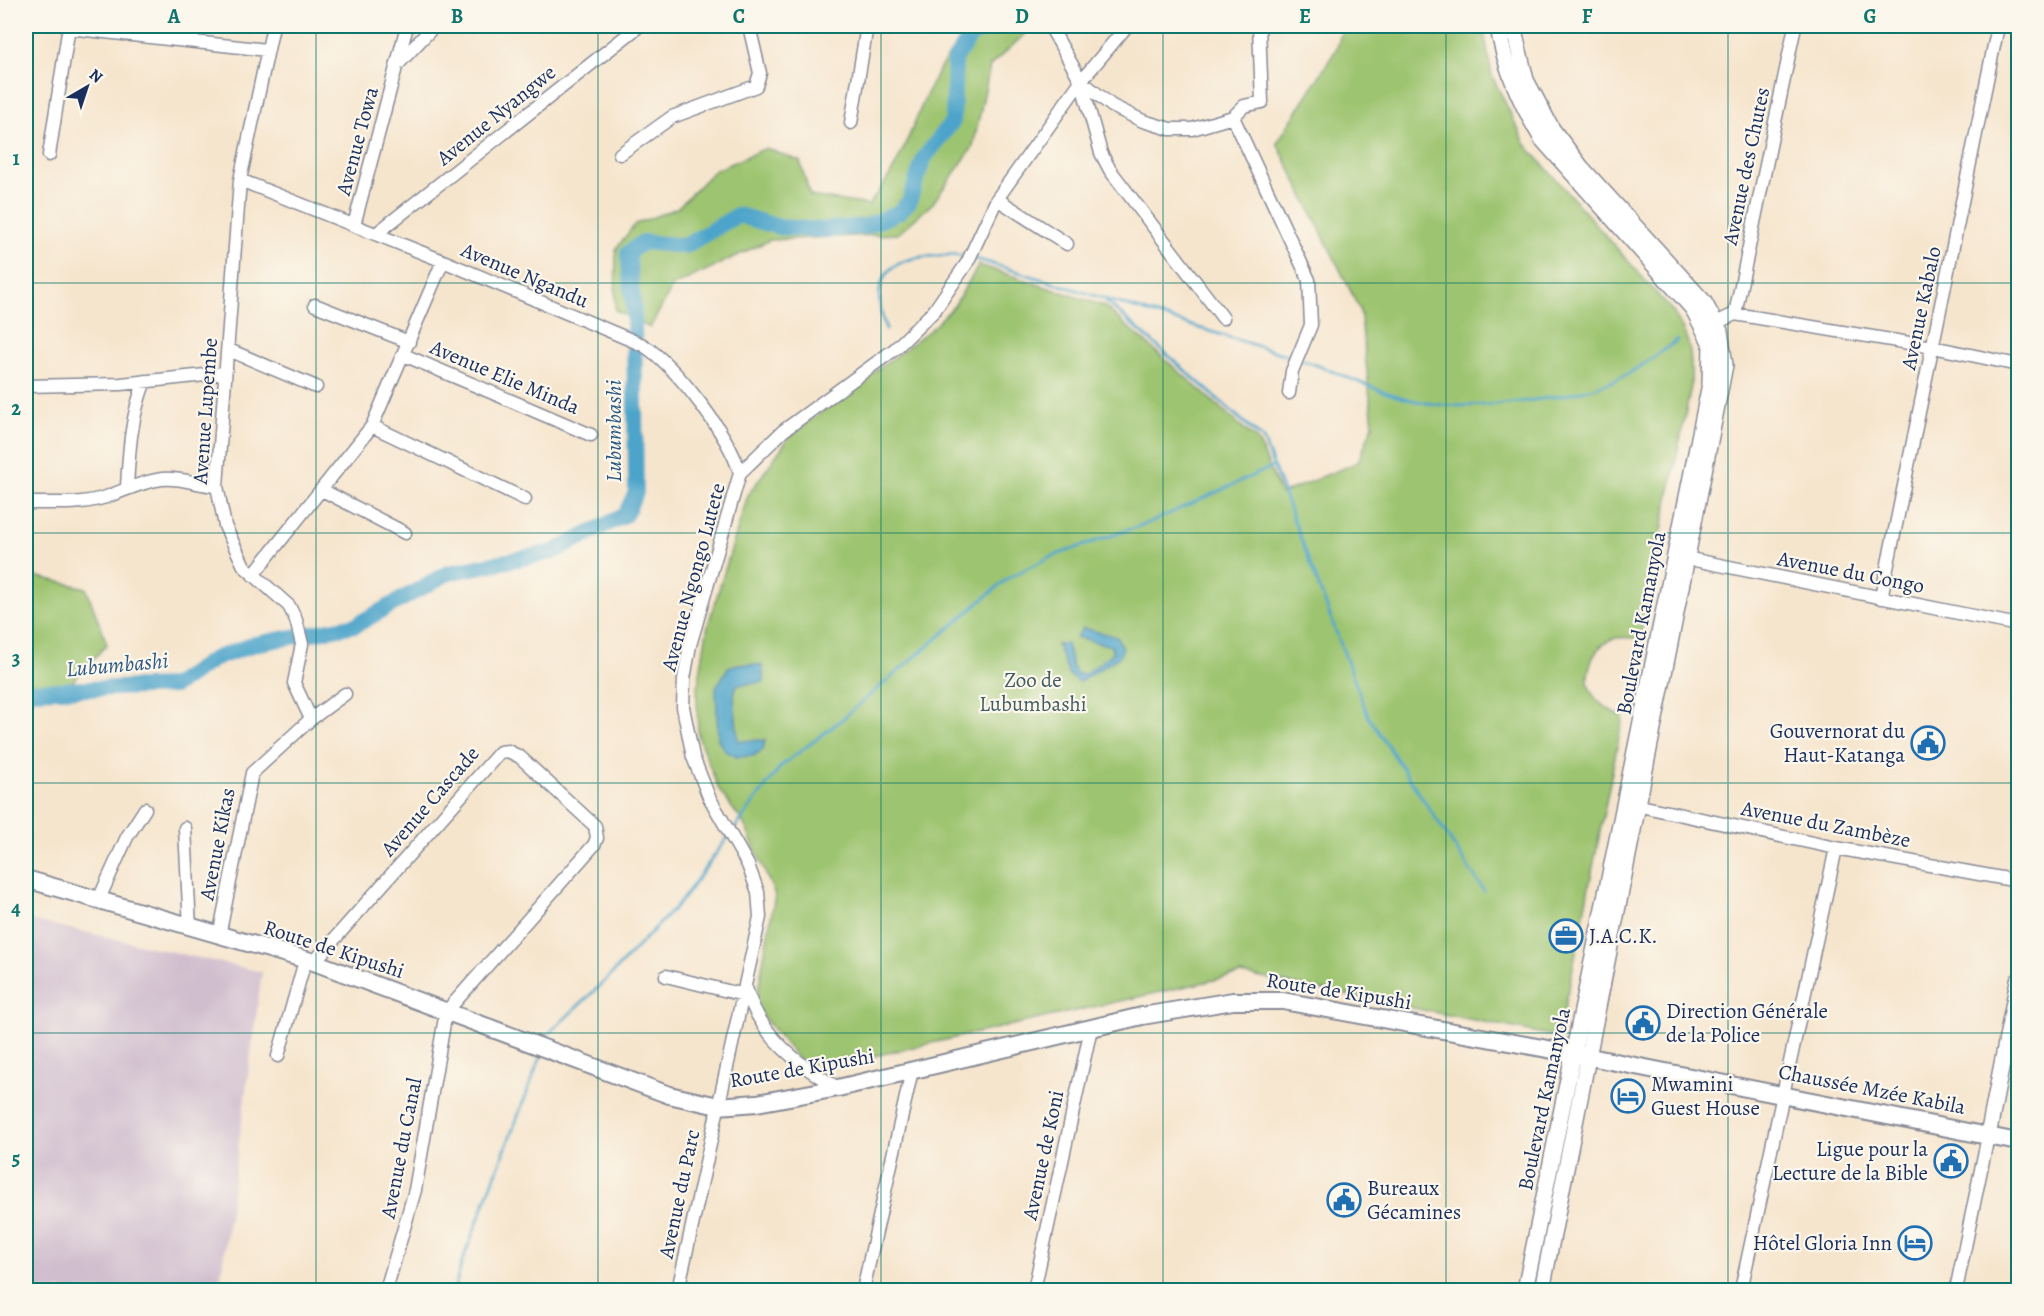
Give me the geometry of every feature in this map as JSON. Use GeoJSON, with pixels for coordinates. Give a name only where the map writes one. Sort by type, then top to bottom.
{"type":"FeatureCollection","features":[{"type":"Feature","properties":{"kind":"highway","name":"Route de Kipushi"},"geometry":{"type":"LineString","coordinates":[[26,879],[309,962],[669,1095],[718,1106],[757,1103],[838,1088],[1091,1028],[1233,1001],[1283,1001],[1582,1055]]}},
{"type":"Feature","properties":{"kind":"highway","name":"Chaussée Mzée Kabila"},"geometry":{"type":"LineString","coordinates":[[1582,1055],[2019,1142]]}},
{"type":"Feature","properties":{"kind":"main road","name":"Boulevard Kamanyola"},"geometry":{"type":"LineString","coordinates":[[1498,26],[1506,66],[1524,107],[1542,139],[1693,309],[1711,326]]}},
{"type":"Feature","properties":{"kind":"main road","name":"Boulevard Kamanyola"},"geometry":{"type":"LineString","coordinates":[[1513,26],[1526,80],[1552,129],[1575,159],[1696,293],[1711,326],[1712,353],[1710,384],[1682,558],[1582,1055],[1542,1290]]}},
{"type":"Feature","properties":{"kind":"main road"},"geometry":{"type":"LineString","coordinates":[[1988,1136],[2019,981]]}},
{"type":"Feature","properties":{"kind":"main road","name":"Boulevard Kamanyola"},"geometry":{"type":"LineString","coordinates":[[1525,1290],[1582,1055]]}},
{"type":"Feature","properties":{"kind":"street","name":"Avenue Lupembe"},"geometry":{"type":"LineString","coordinates":[[273,26],[240,180],[217,486],[225,526],[236,553],[253,575],[289,606],[298,624],[302,644],[294,683],[311,719]]}},
{"type":"Feature","properties":{"kind":"street","name":"Avenue Towa"},"geometry":{"type":"LineString","coordinates":[[354,225],[407,26]]}},
{"type":"Feature","properties":{"kind":"street","name":"Avenue Towa"},"geometry":{"type":"LineString","coordinates":[[396,66],[434,26]]}},
{"type":"Feature","properties":{"kind":"street"},"geometry":{"type":"LineString","coordinates":[[620,154],[672,117],[756,86],[760,73],[749,26]]}},
{"type":"Feature","properties":{"kind":"street"},"geometry":{"type":"LineString","coordinates":[[851,123],[867,26]]}},
{"type":"Feature","properties":{"kind":"street"},"geometry":{"type":"LineString","coordinates":[[1050,26],[1081,81],[1101,153],[1110,170],[1223,318]]}},
{"type":"Feature","properties":{"kind":"street","name":"Avenue Ngongo Lutete"},"geometry":{"type":"LineString","coordinates":[[745,991],[760,917],[760,905],[755,880],[736,842],[709,797],[693,757],[685,720],[684,679],[690,645],[740,473],[783,431],[908,338],[945,299],[974,251],[997,198],[1081,81],[1127,26]]}},
{"type":"Feature","properties":{"kind":"street"},"geometry":{"type":"LineString","coordinates":[[1081,81],[1112,106],[1143,121],[1170,129],[1192,129],[1233,117],[1244,106],[1263,100],[1259,72],[1259,26]]}},
{"type":"Feature","properties":{"kind":"street","name":"Avenue des Chutes"},"geometry":{"type":"LineString","coordinates":[[1736,314],[1795,26]]}},
{"type":"Feature","properties":{"kind":"street","name":"Avenue Kabalo"},"geometry":{"type":"LineString","coordinates":[[1881,598],[1998,26]]}},
{"type":"Feature","properties":{"kind":"street"},"geometry":{"type":"LineString","coordinates":[[49,155],[69,27],[267,50]]}},
{"type":"Feature","properties":{"kind":"street","name":"Avenue Nyangwe"},"geometry":{"type":"LineString","coordinates":[[376,234],[635,27]]}},
{"type":"Feature","properties":{"kind":"street"},"geometry":{"type":"LineString","coordinates":[[1233,117],[1309,280],[1311,325],[1292,371],[1289,393]]}},
{"type":"Feature","properties":{"kind":"street","name":"Avenue Ngandu"},"geometry":{"type":"LineString","coordinates":[[240,180],[443,261],[620,338],[643,345],[664,362],[714,423],[731,448],[740,473]]}},
{"type":"Feature","properties":{"kind":"street"},"geometry":{"type":"LineString","coordinates":[[997,198],[1066,244]]}},
{"type":"Feature","properties":{"kind":"street"},"geometry":{"type":"LineString","coordinates":[[253,575],[372,426],[443,261]]}},
{"type":"Feature","properties":{"kind":"street"},"geometry":{"type":"LineString","coordinates":[[315,305],[409,342]]}},
{"type":"Feature","properties":{"kind":"street"},"geometry":{"type":"LineString","coordinates":[[1711,326],[1736,314],[1933,346],[2019,365]]}},
{"type":"Feature","properties":{"kind":"street"},"geometry":{"type":"LineString","coordinates":[[229,350],[316,387]]}},
{"type":"Feature","properties":{"kind":"street","name":"Avenue Elie Minda"},"geometry":{"type":"LineString","coordinates":[[404,354],[591,435]]}},
{"type":"Feature","properties":{"kind":"street"},"geometry":{"type":"LineString","coordinates":[[26,386],[121,384],[224,373]]}},
{"type":"Feature","properties":{"kind":"street"},"geometry":{"type":"LineString","coordinates":[[127,488],[131,430],[136,405],[145,381]]}},
{"type":"Feature","properties":{"kind":"street"},"geometry":{"type":"LineString","coordinates":[[372,426],[525,500]]}},
{"type":"Feature","properties":{"kind":"street"},"geometry":{"type":"LineString","coordinates":[[32,503],[71,503],[114,495],[127,488],[150,481],[176,478],[196,484],[217,486]]}},
{"type":"Feature","properties":{"kind":"street"},"geometry":{"type":"LineString","coordinates":[[322,490],[405,533]]}},
{"type":"Feature","properties":{"kind":"street","name":"Avenue du Congo"},"geometry":{"type":"LineString","coordinates":[[1682,558],[2019,626]]}},
{"type":"Feature","properties":{"kind":"street","name":"Avenue Kikas"},"geometry":{"type":"LineString","coordinates":[[219,936],[250,778],[256,768],[311,719],[345,694]]}},
{"type":"Feature","properties":{"kind":"street","name":"Avenue Cascade"},"geometry":{"type":"LineString","coordinates":[[309,962],[496,755],[503,751],[515,753],[591,820],[597,838],[594,845],[446,1012]]}},
{"type":"Feature","properties":{"kind":"street","name":"Avenue du Zambèze"},"geometry":{"type":"LineString","coordinates":[[1633,804],[1836,848],[2019,881]]}},
{"type":"Feature","properties":{"kind":"street"},"geometry":{"type":"LineString","coordinates":[[99,899],[127,837],[145,809]]}},
{"type":"Feature","properties":{"kind":"street"},"geometry":{"type":"LineString","coordinates":[[186,828],[190,928]]}},
{"type":"Feature","properties":{"kind":"street"},"geometry":{"type":"LineString","coordinates":[[1741,1290],[1836,848]]}},
{"type":"Feature","properties":{"kind":"street"},"geometry":{"type":"LineString","coordinates":[[278,1056],[309,962]]}},
{"type":"Feature","properties":{"kind":"street"},"geometry":{"type":"LineString","coordinates":[[666,976],[745,991],[777,1043],[796,1062],[838,1088]]}},
{"type":"Feature","properties":{"kind":"street","name":"Avenue du Parc"},"geometry":{"type":"LineString","coordinates":[[678,1290],[745,991]]}},
{"type":"Feature","properties":{"kind":"street","name":"Avenue du Canal"},"geometry":{"type":"LineString","coordinates":[[385,1290],[416,1190],[446,1012]]}},
{"type":"Feature","properties":{"kind":"street","name":"Avenue de Koni"},"geometry":{"type":"LineString","coordinates":[[1034,1290],[1091,1028]]}},
{"type":"Feature","properties":{"kind":"street"},"geometry":{"type":"LineString","coordinates":[[864,1290],[912,1070]]}},
{"type":"Feature","properties":{"kind":"street"},"geometry":{"type":"LineString","coordinates":[[1956,1290],[1988,1136]]}},
{"type":"Feature","properties":{"kind":"shaded area"},"geometry":{"type":"Polygon","coordinates":[[[26,919],[262,972],[219,1290],[26,1290],[26,919]]]}},
{"type":"Feature","properties":{"kind":"green space"},"geometry":{"type":"Polygon","coordinates":[[[977,26],[1034,26],[990,66],[973,147],[933,203],[898,234],[770,240],[673,286],[650,328],[615,310],[616,249],[635,224],[677,208],[714,171],[766,148],[800,161],[810,196],[869,205],[896,164],[939,70],[949,54],[977,26]]]}},
{"type":"Feature","properties":{"kind":"green space","name":"Zoo de Lubumbashi"},"geometry":{"type":"Polygon","coordinates":[[[1343,26],[1483,26],[1492,76],[1526,145],[1673,312],[1684,331],[1689,348],[1691,386],[1640,638],[1609,640],[1602,645],[1592,659],[1589,668],[1588,684],[1594,696],[1605,707],[1623,717],[1559,1037],[1241,974],[874,1056],[802,1064],[755,1007],[775,895],[744,824],[719,790],[698,736],[697,691],[708,625],[748,495],[790,436],[930,330],[954,306],[979,265],[1104,306],[1258,441],[1281,494],[1358,462],[1373,425],[1360,310],[1277,143],[1337,48],[1343,26]]]}},
{"type":"Feature","properties":{"kind":"green space"},"geometry":{"type":"Polygon","coordinates":[[[26,574],[86,588],[107,644],[71,683],[29,688],[26,691],[26,574]]]}},
{"type":"Feature","properties":{"kind":"water"},"geometry":{"type":"Polygon","coordinates":[[[1083,628],[1117,637],[1123,648],[1119,657],[1079,682],[1069,675],[1057,644],[1067,644],[1072,666],[1077,674],[1085,674],[1113,653],[1111,646],[1076,637],[1083,628]]]}},
{"type":"Feature","properties":{"kind":"water"},"geometry":{"type":"Polygon","coordinates":[[[738,664],[762,665],[764,682],[737,685],[734,695],[738,741],[765,740],[763,750],[753,756],[737,757],[725,751],[718,740],[716,687],[729,667],[738,664]]]}},
{"type":"Feature","properties":{"kind":"waterway","name":"Lubumbashi"},"geometry":{"type":"LineString","coordinates":[[26,694],[29,691],[174,686],[214,659],[255,644],[356,625],[448,573],[553,552],[625,515],[636,492],[634,313],[628,253],[643,242],[685,246],[738,215],[779,227],[822,230],[867,226],[899,212],[909,202],[924,158],[953,121],[955,59],[971,35],[993,26]]}},
{"type":"Feature","properties":{"kind":"waterway"},"geometry":{"type":"LineString","coordinates":[[886,329],[881,313],[881,287],[885,276],[892,268],[916,258],[966,256]]}},
{"type":"Feature","properties":{"kind":"waterway"},"geometry":{"type":"LineString","coordinates":[[973,258],[1293,357]]}},
{"type":"Feature","properties":{"kind":"waterway"},"geometry":{"type":"LineString","coordinates":[[1106,301],[1263,439],[1368,716],[1484,891]]}},
{"type":"Feature","properties":{"kind":"waterway"},"geometry":{"type":"LineString","coordinates":[[1299,359],[1390,394],[1421,402],[1442,405],[1495,404],[1553,397],[1604,384],[1631,372],[1678,340]]}},
{"type":"Feature","properties":{"kind":"waterway"},"geometry":{"type":"LineString","coordinates":[[732,832],[781,766],[835,725],[1008,578],[1050,557],[1151,522],[1274,466]]}},
{"type":"Feature","properties":{"kind":"waterway"},"geometry":{"type":"LineString","coordinates":[[546,1041],[548,1034],[605,981],[682,900],[728,837]]}},
{"type":"Feature","properties":{"kind":"waterway"},"geometry":{"type":"LineString","coordinates":[[454,1290],[462,1262],[542,1053]]}},
{"type":"Feature","properties":{"kind":"place","name":"Gouvernorat du Haut-Katanga"},"geometry":{"type":"Point","coordinates":[1928,743]}},
{"type":"Feature","properties":{"kind":"place","name":"J.A.C.K."},"geometry":{"type":"Point","coordinates":[1566,936]}},
{"type":"Feature","properties":{"kind":"place","name":"Direction Générale de la Police"},"geometry":{"type":"Point","coordinates":[1643,1023]}},
{"type":"Feature","properties":{"kind":"place","name":"Mwamini Guest House"},"geometry":{"type":"Point","coordinates":[1628,1096]}},
{"type":"Feature","properties":{"kind":"place","name":"Ligue pour la Lecture de la Bible"},"geometry":{"type":"Point","coordinates":[1951,1161]}},
{"type":"Feature","properties":{"kind":"place","name":"Bureaux Gécamines"},"geometry":{"type":"Point","coordinates":[1344,1200]}},
{"type":"Feature","properties":{"kind":"place","name":"Hôtel Gloria Inn"},"geometry":{"type":"Point","coordinates":[1915,1243]}}]}
